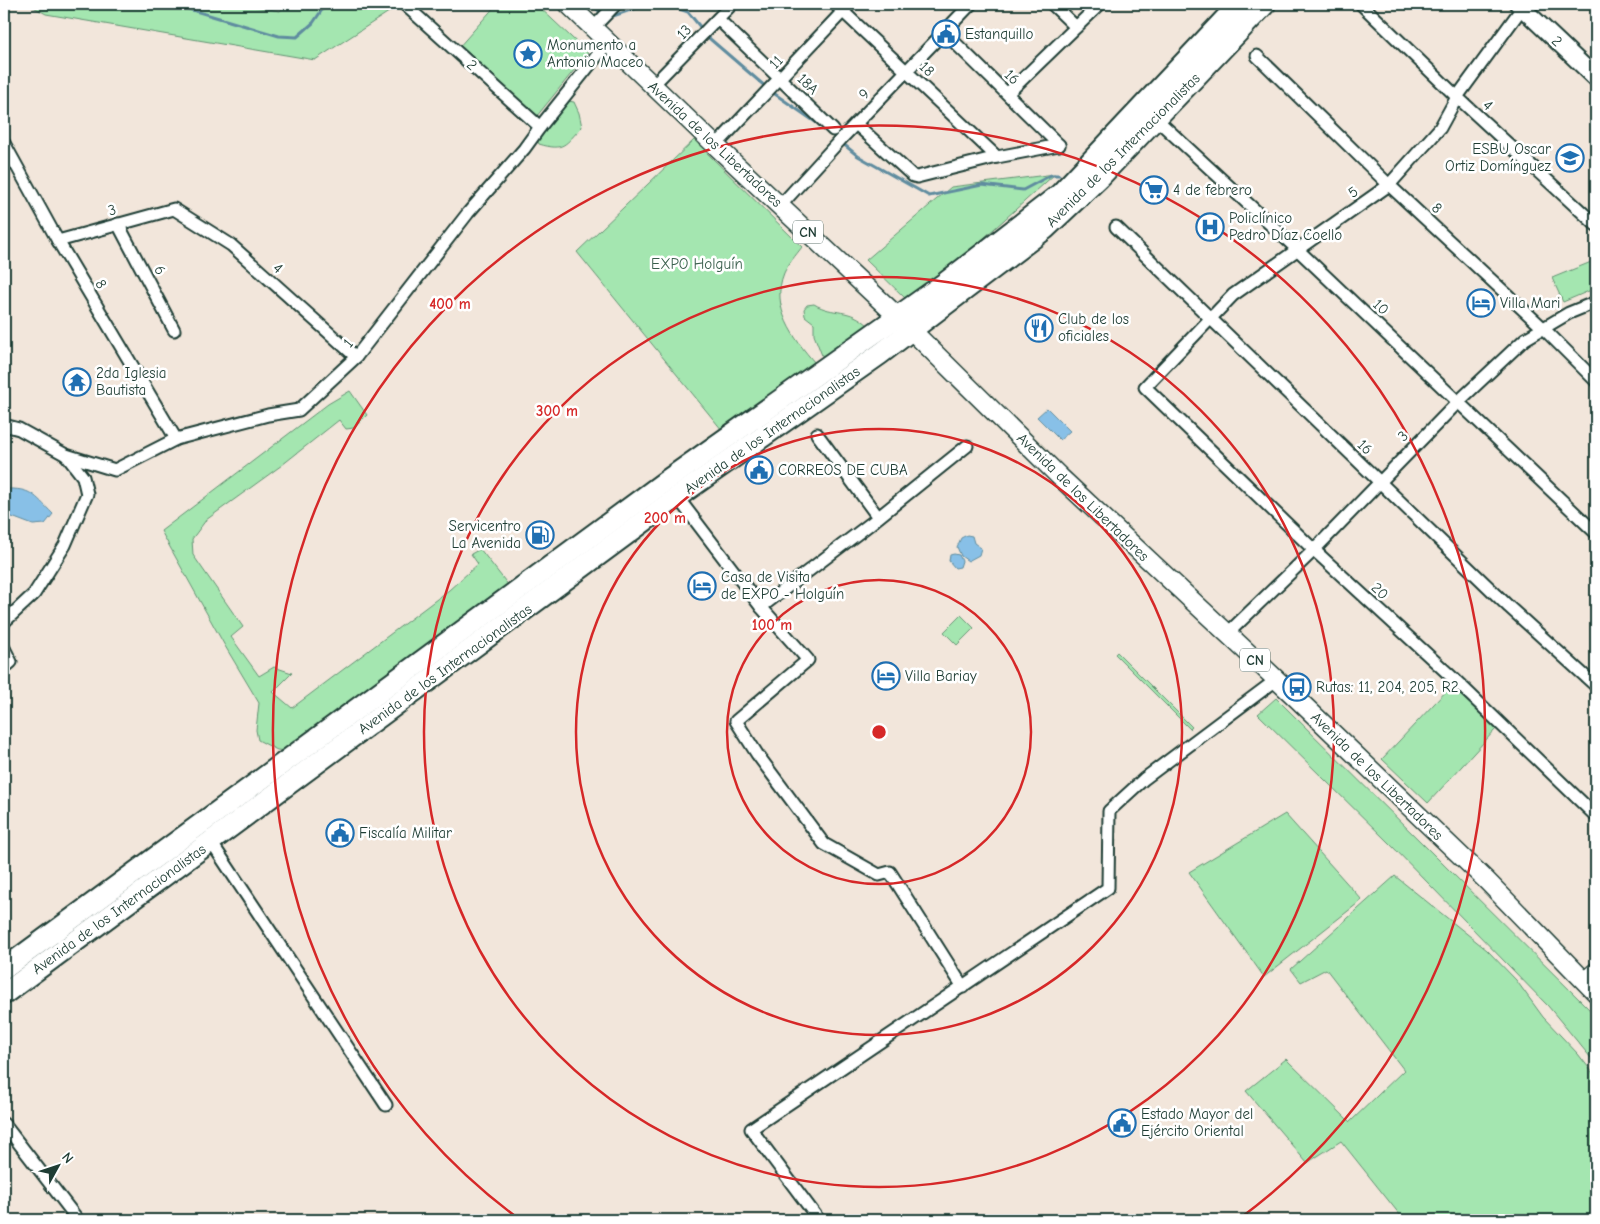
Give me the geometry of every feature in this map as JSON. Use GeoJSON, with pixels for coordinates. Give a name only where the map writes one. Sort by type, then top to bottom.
{"type":"FeatureCollection","features":[{"type":"Feature","properties":{"kind":"highway","name":"Avenida de los Internacionalistas"},"geometry":{"type":"LineString","coordinates":[[4,969],[672,489],[905,324],[1045,229],[1094,182],[1149,112],[1239,4]]}},
{"type":"Feature","properties":{"kind":"highway","name":"Avenida de los Internacionalistas"},"geometry":{"type":"LineString","coordinates":[[1149,112],[1264,4]]}},
{"type":"Feature","properties":{"kind":"highway","name":"Avenida de los Internacionalistas"},"geometry":{"type":"LineString","coordinates":[[4,994],[211,842],[672,489]]}},
{"type":"Feature","properties":{"kind":"main road","name":"Avenida de los Libertadores"},"geometry":{"type":"LineString","coordinates":[[568,4],[905,324],[1060,477],[1487,881],[1590,973],[1596,993]]}},
{"type":"Feature","properties":{"kind":"street","name":"2"},"geometry":{"type":"LineString","coordinates":[[404,4],[540,127]]}},
{"type":"Feature","properties":{"kind":"street"},"geometry":{"type":"LineString","coordinates":[[593,28],[616,4]]}},
{"type":"Feature","properties":{"kind":"street","name":"13"},"geometry":{"type":"LineString","coordinates":[[657,81],[732,4]]}},
{"type":"Feature","properties":{"kind":"street","name":"9"},"geometry":{"type":"LineString","coordinates":[[780,206],[906,70],[971,4]]}},
{"type":"Feature","properties":{"kind":"street"},"geometry":{"type":"LineString","coordinates":[[1052,4],[1076,27]]}},
{"type":"Feature","properties":{"kind":"street"},"geometry":{"type":"LineString","coordinates":[[1008,93],[1100,4]]}},
{"type":"Feature","properties":{"kind":"street","name":"4"},"geometry":{"type":"LineString","coordinates":[[1361,4],[1457,97],[1596,226]]}},
{"type":"Feature","properties":{"kind":"street","name":"18"},"geometry":{"type":"LineString","coordinates":[[843,6],[906,70],[998,157]]}},
{"type":"Feature","properties":{"kind":"street","name":"11"},"geometry":{"type":"LineString","coordinates":[[722,139],[780,78],[843,6]]}},
{"type":"Feature","properties":{"kind":"street","name":"2"},"geometry":{"type":"LineString","coordinates":[[1520,6],[1596,78]]}},
{"type":"Feature","properties":{"kind":"street","name":"5"},"geometry":{"type":"LineString","coordinates":[[1144,387],[1233,295],[1389,185],[1440,128],[1457,97],[1520,6]]}},
{"type":"Feature","properties":{"kind":"street","name":"18A"},"geometry":{"type":"LineString","coordinates":[[718,19],[833,130]]}},
{"type":"Feature","properties":{"kind":"street","name":"16"},"geometry":{"type":"LineString","coordinates":[[944,32],[1059,145],[998,157]]}},
{"type":"Feature","properties":{"kind":"street","name":"1"},"geometry":{"type":"LineString","coordinates":[[4,425],[19,429],[66,455],[115,470],[176,439],[268,415],[299,410],[356,357],[468,213],[524,149],[608,42]]}},
{"type":"Feature","properties":{"kind":"street","name":"8"},"geometry":{"type":"LineString","coordinates":[[1257,56],[1389,185],[1544,328],[1596,381]]}},
{"type":"Feature","properties":{"kind":"street","name":"10"},"geometry":{"type":"LineString","coordinates":[[1149,112],[1459,401],[1596,533]]}},
{"type":"Feature","properties":{"kind":"street"},"geometry":{"type":"LineString","coordinates":[[856,124],[914,176],[998,157]]}},
{"type":"Feature","properties":{"kind":"street","name":"8"},"geometry":{"type":"LineString","coordinates":[[4,143],[58,241],[176,439]]}},
{"type":"Feature","properties":{"kind":"street","name":"4"},"geometry":{"type":"LineString","coordinates":[[174,208],[231,245],[356,357]]}},
{"type":"Feature","properties":{"kind":"street","name":"3"},"geometry":{"type":"LineString","coordinates":[[58,241],[174,208]]}},
{"type":"Feature","properties":{"kind":"street","name":"6"},"geometry":{"type":"LineString","coordinates":[[118,224],[174,330]]}},
{"type":"Feature","properties":{"kind":"street","name":"16"},"geometry":{"type":"LineString","coordinates":[[1116,228],[1509,607],[1594,682]]}},
{"type":"Feature","properties":{"kind":"street","name":"3"},"geometry":{"type":"LineString","coordinates":[[1227,634],[1314,550],[1459,401],[1526,339],[1569,314],[1596,302]]}},
{"type":"Feature","properties":{"kind":"street","name":"20"},"geometry":{"type":"LineString","coordinates":[[1144,387],[1314,550],[1454,679],[1596,816]]}},
{"type":"Feature","properties":{"kind":"street"},"geometry":{"type":"LineString","coordinates":[[817,434],[878,517]]}},
{"type":"Feature","properties":{"kind":"street"},"geometry":{"type":"LineString","coordinates":[[761,607],[967,446]]}},
{"type":"Feature","properties":{"kind":"street"},"geometry":{"type":"LineString","coordinates":[[4,622],[34,594],[66,545],[87,494],[84,478],[66,455]]}},
{"type":"Feature","properties":{"kind":"street"},"geometry":{"type":"LineString","coordinates":[[672,489],[761,607],[808,660],[736,721],[757,754],[824,844],[879,875],[890,872],[963,987]]}},
{"type":"Feature","properties":{"kind":"street"},"geometry":{"type":"LineString","coordinates":[[4,648],[11,662],[4,668]]}},
{"type":"Feature","properties":{"kind":"street"},"geometry":{"type":"LineString","coordinates":[[820,1220],[751,1129],[1108,888],[1109,811],[1144,779],[1276,680]]}},
{"type":"Feature","properties":{"kind":"street"},"geometry":{"type":"LineString","coordinates":[[211,842],[386,1105]]}},
{"type":"Feature","properties":{"kind":"street"},"geometry":{"type":"LineString","coordinates":[[4,1124],[78,1220]]}},
{"type":"Feature","properties":{"kind":"green space"},"geometry":{"type":"Polygon","coordinates":[[[28,4],[240,4],[280,11],[288,4],[401,4],[315,60],[46,14],[28,4]]]}},
{"type":"Feature","properties":{"kind":"green space"},"geometry":{"type":"Polygon","coordinates":[[[497,4],[536,4],[588,53],[536,117],[458,48],[497,4]]]}},
{"type":"Feature","properties":{"kind":"green space"},"geometry":{"type":"Polygon","coordinates":[[[568,101],[574,102],[582,127],[568,142],[560,147],[539,144],[537,140],[554,115],[568,101]]]}},
{"type":"Feature","properties":{"kind":"green space","name":"EXPO Holguín"},"geometry":{"type":"Polygon","coordinates":[[[694,140],[802,247],[784,273],[780,286],[780,298],[786,322],[799,344],[815,363],[722,430],[577,252],[694,140]]]}},
{"type":"Feature","properties":{"kind":"green space"},"geometry":{"type":"Polygon","coordinates":[[[1055,174],[965,255],[907,300],[866,260],[951,187],[1055,174]]]}},
{"type":"Feature","properties":{"kind":"green space"},"geometry":{"type":"Polygon","coordinates":[[[1596,260],[1596,288],[1563,302],[1552,278],[1596,260]]]}},
{"type":"Feature","properties":{"kind":"green space"},"geometry":{"type":"Polygon","coordinates":[[[814,304],[821,308],[855,316],[869,326],[823,358],[814,335],[814,323],[805,316],[804,309],[807,305],[814,304]]]}},
{"type":"Feature","properties":{"kind":"green space"},"geometry":{"type":"Polygon","coordinates":[[[350,391],[367,415],[354,428],[346,429],[339,420],[282,465],[206,520],[192,539],[193,555],[243,627],[231,637],[259,676],[274,667],[292,673],[273,692],[292,708],[449,590],[478,564],[471,554],[480,549],[509,586],[287,751],[277,750],[258,740],[256,730],[259,703],[161,531],[328,404],[350,391]]]}},
{"type":"Feature","properties":{"kind":"green space"},"geometry":{"type":"Polygon","coordinates":[[[961,615],[974,628],[957,645],[944,632],[961,615]]]}},
{"type":"Feature","properties":{"kind":"green space"},"geometry":{"type":"Polygon","coordinates":[[[1117,652],[1192,727],[1190,729],[1115,654],[1117,652]]]}},
{"type":"Feature","properties":{"kind":"green space"},"geometry":{"type":"Polygon","coordinates":[[[1451,686],[1496,729],[1428,803],[1382,759],[1451,686]]]}},
{"type":"Feature","properties":{"kind":"green space"},"geometry":{"type":"Polygon","coordinates":[[[1276,698],[1596,1016],[1596,1064],[1548,1006],[1389,843],[1258,714],[1276,698]]]}},
{"type":"Feature","properties":{"kind":"green space"},"geometry":{"type":"Polygon","coordinates":[[[1285,814],[1362,900],[1264,977],[1189,872],[1285,814]]]}},
{"type":"Feature","properties":{"kind":"green space"},"geometry":{"type":"Polygon","coordinates":[[[1395,876],[1487,950],[1516,980],[1543,1017],[1578,1054],[1596,1077],[1596,1220],[1404,1220],[1341,1141],[1307,1163],[1246,1091],[1286,1059],[1350,1122],[1404,1070],[1326,969],[1301,982],[1291,969],[1395,876]]]}},
{"type":"Feature","properties":{"kind":"water"},"geometry":{"type":"Polygon","coordinates":[[[1047,408],[1070,431],[1060,440],[1037,417],[1047,408]]]}},
{"type":"Feature","properties":{"kind":"water"},"geometry":{"type":"Polygon","coordinates":[[[4,489],[27,491],[53,514],[45,524],[33,525],[12,517],[4,517],[4,489]]]}},
{"type":"Feature","properties":{"kind":"water"},"geometry":{"type":"Polygon","coordinates":[[[967,535],[972,536],[974,543],[981,548],[979,555],[968,561],[961,556],[957,547],[961,538],[967,535]]]}},
{"type":"Feature","properties":{"kind":"water"},"geometry":{"type":"Polygon","coordinates":[[[950,555],[959,555],[962,561],[960,567],[955,568],[949,561],[950,555]]]}},
{"type":"Feature","properties":{"kind":"waterway"},"geometry":{"type":"LineString","coordinates":[[172,4],[279,36],[297,37],[313,23],[326,4]]}},
{"type":"Feature","properties":{"kind":"waterway"},"geometry":{"type":"LineString","coordinates":[[592,4],[599,11]]}},
{"type":"Feature","properties":{"kind":"waterway"},"geometry":{"type":"LineString","coordinates":[[613,16],[648,4]]}},
{"type":"Feature","properties":{"kind":"waterway"},"geometry":{"type":"LineString","coordinates":[[665,4],[688,12],[710,39],[767,88]]}},
{"type":"Feature","properties":{"kind":"waterway"},"geometry":{"type":"LineString","coordinates":[[772,92],[824,128]]}},
{"type":"Feature","properties":{"kind":"waterway"},"geometry":{"type":"LineString","coordinates":[[842,143],[858,156],[929,196],[982,185],[1023,190],[1051,175],[1059,175]]}},
{"type":"Feature","properties":{"kind":"place","name":"Estanquillo"},"geometry":{"type":"Point","coordinates":[946,34]}},
{"type":"Feature","properties":{"kind":"place","name":"Monumento a Antonio Maceo"},"geometry":{"type":"Point","coordinates":[528,54]}},
{"type":"Feature","properties":{"kind":"place","name":"ESBU Oscar Ortiz Domínguez"},"geometry":{"type":"Point","coordinates":[1570,158]}},
{"type":"Feature","properties":{"kind":"place","name":"4 de febrero"},"geometry":{"type":"Point","coordinates":[1154,190]}},
{"type":"Feature","properties":{"kind":"place","name":"Policlínico Pedro Díaz Coello"},"geometry":{"type":"Point","coordinates":[1210,227]}},
{"type":"Feature","properties":{"kind":"place","name":"Villa Mari"},"geometry":{"type":"Point","coordinates":[1481,303]}},
{"type":"Feature","properties":{"kind":"place","name":"Club de los oficiales"},"geometry":{"type":"Point","coordinates":[1039,328]}},
{"type":"Feature","properties":{"kind":"place","name":"2da Iglesia Bautista"},"geometry":{"type":"Point","coordinates":[77,382]}},
{"type":"Feature","properties":{"kind":"place","name":"CORREOS DE CUBA"},"geometry":{"type":"Point","coordinates":[759,470]}},
{"type":"Feature","properties":{"kind":"place","name":"Servicentro La Avenida"},"geometry":{"type":"Point","coordinates":[540,535]}},
{"type":"Feature","properties":{"kind":"place","name":"Casa de Visita de EXPO - Holguín"},"geometry":{"type":"Point","coordinates":[702,586]}},
{"type":"Feature","properties":{"kind":"place","name":"Villa Bariay"},"geometry":{"type":"Point","coordinates":[886,676]}},
{"type":"Feature","properties":{"kind":"place","name":"Rutas: 11, 204, 205, R2"},"geometry":{"type":"Point","coordinates":[1297,687]}},
{"type":"Feature","properties":{"kind":"place","name":"Fiscalía Militar"},"geometry":{"type":"Point","coordinates":[340,833]}},
{"type":"Feature","properties":{"kind":"place","name":"Estado Mayor del Ejército Oriental"},"geometry":{"type":"Point","coordinates":[1122,1123]}}]}
